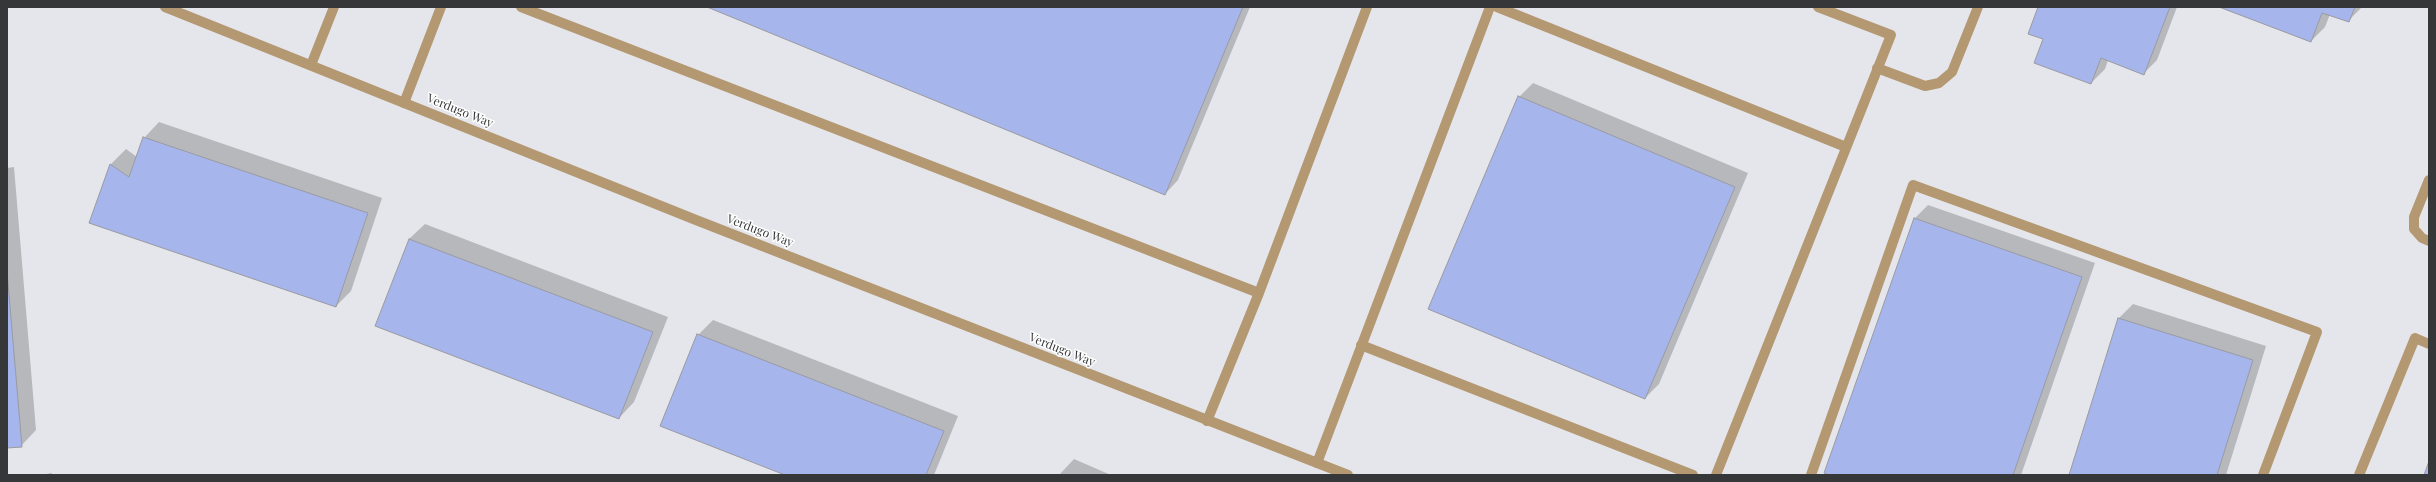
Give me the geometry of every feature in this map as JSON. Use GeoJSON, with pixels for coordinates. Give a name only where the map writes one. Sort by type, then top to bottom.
{"type":"FeatureCollection","features":[{"type":"Feature","properties":{"kind":"street","name":"Verdugo Way"},"geometry":{"type":"LineString","coordinates":[[165,7],[1207,421],[1348,475]]}},
{"type":"Feature","properties":{"kind":"street"},"geometry":{"type":"LineString","coordinates":[[311,66],[334,7]]}},
{"type":"Feature","properties":{"kind":"street"},"geometry":{"type":"LineString","coordinates":[[404,103],[441,7]]}},
{"type":"Feature","properties":{"kind":"street"},"geometry":{"type":"LineString","coordinates":[[521,7],[1259,293]]}},
{"type":"Feature","properties":{"kind":"street"},"geometry":{"type":"LineString","coordinates":[[1207,421],[1259,293],[1367,7]]}},
{"type":"Feature","properties":{"kind":"street"},"geometry":{"type":"LineString","coordinates":[[1317,463],[1490,7]]}},
{"type":"Feature","properties":{"kind":"street"},"geometry":{"type":"LineString","coordinates":[[1498,7],[1846,147]]}},
{"type":"Feature","properties":{"kind":"street"},"geometry":{"type":"LineString","coordinates":[[1716,475],[1890,35],[1818,7]]}},
{"type":"Feature","properties":{"kind":"street"},"geometry":{"type":"LineString","coordinates":[[1877,68],[1925,86],[1939,83],[1952,72],[1978,7]]}},
{"type":"Feature","properties":{"kind":"street"},"geometry":{"type":"LineString","coordinates":[[2429,180],[2414,217],[2414,229],[2422,238],[2429,241]]}},
{"type":"Feature","properties":{"kind":"street"},"geometry":{"type":"LineString","coordinates":[[1811,475],[1913,185],[2317,332],[2263,475]]}},
{"type":"Feature","properties":{"kind":"street"},"geometry":{"type":"LineString","coordinates":[[2359,475],[2415,338],[2429,344]]}},
{"type":"Feature","properties":{"kind":"street"},"geometry":{"type":"LineString","coordinates":[[1362,345],[1693,475]]}},
{"type":"Feature","properties":{"kind":"building"},"geometry":{"type":"Polygon","coordinates":[[[707,7],[1243,7],[1165,195],[707,7]]]}},
{"type":"Feature","properties":{"kind":"building"},"geometry":{"type":"Polygon","coordinates":[[[2038,7],[2170,7],[2144,75],[2101,58],[2091,84],[2034,63],[2043,39],[2028,34],[2038,7]]]}},
{"type":"Feature","properties":{"kind":"building"},"geometry":{"type":"Polygon","coordinates":[[[2219,7],[2355,7],[2349,22],[2322,13],[2311,42],[2219,7]]]}},
{"type":"Feature","properties":{"kind":"building"},"geometry":{"type":"Polygon","coordinates":[[[1518,96],[1735,187],[1645,399],[1428,309],[1518,96]]]}},
{"type":"Feature","properties":{"kind":"building"},"geometry":{"type":"Polygon","coordinates":[[[143,137],[368,213],[336,307],[89,223],[110,164],[129,177],[143,137]]]}},
{"type":"Feature","properties":{"kind":"building"},"geometry":{"type":"Polygon","coordinates":[[[1914,218],[2082,277],[2013,475],[1829,475],[1824,473],[1914,218]]]}},
{"type":"Feature","properties":{"kind":"building"},"geometry":{"type":"Polygon","coordinates":[[[409,239],[653,332],[619,419],[375,326],[409,239]]]}},
{"type":"Feature","properties":{"kind":"building"},"geometry":{"type":"Polygon","coordinates":[[[7,271],[22,447],[7,448],[7,271]]]}},
{"type":"Feature","properties":{"kind":"building"},"geometry":{"type":"Polygon","coordinates":[[[2118,318],[2253,360],[2217,475],[2069,475],[2118,318]]]}},
{"type":"Feature","properties":{"kind":"building"},"geometry":{"type":"Polygon","coordinates":[[[697,334],[944,431],[926,475],[785,475],[660,426],[697,334]]]}},
{"type":"Feature","properties":{"kind":"building"},"geometry":{"type":"Polygon","coordinates":[[[2429,461],[2429,475],[2424,475],[2429,461]]]}}]}
